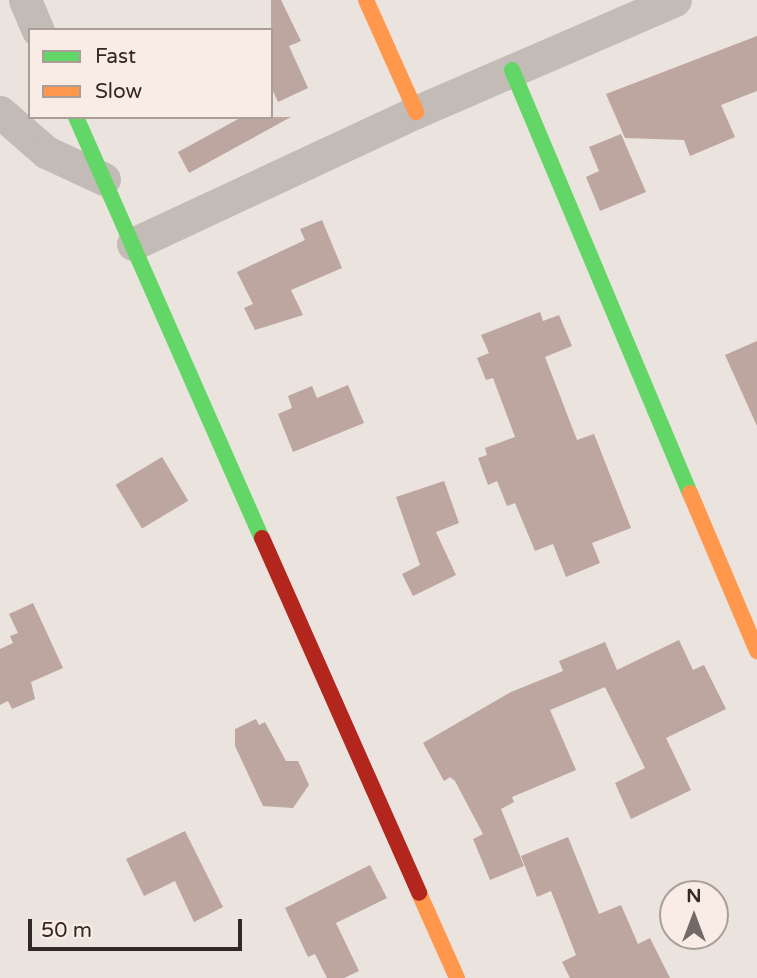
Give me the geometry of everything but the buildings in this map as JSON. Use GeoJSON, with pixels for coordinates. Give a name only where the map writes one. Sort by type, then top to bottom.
{"type":"FeatureCollection","features":[{"type":"Feature","properties":{"kind":"street"},"geometry":{"type":"LineString","coordinates":[[25,0],[37,28]]}},
{"type":"Feature","properties":{"kind":"street"},"geometry":{"type":"LineString","coordinates":[[366,0],[416,112]]}},
{"type":"Feature","properties":{"kind":"street"},"geometry":{"type":"LineString","coordinates":[[133,244],[416,112],[675,0]]}},
{"type":"Feature","properties":{"kind":"street"},"geometry":{"type":"LineString","coordinates":[[512,70],[757,651]]}},
{"type":"Feature","properties":{"kind":"street"},"geometry":{"type":"LineString","coordinates":[[0,112],[46,152],[104,179]]}},
{"type":"Feature","properties":{"kind":"street"},"geometry":{"type":"LineString","coordinates":[[77,119],[457,978]]}},
{"type":"Feature","properties":{"kind":"traffic: fast"},"geometry":{"type":"LineString","coordinates":[[512,70],[690,493]]}},
{"type":"Feature","properties":{"kind":"traffic: fast"},"geometry":{"type":"LineString","coordinates":[[77,119],[262,538]]}},
{"type":"Feature","properties":{"kind":"traffic: slow"},"geometry":{"type":"LineString","coordinates":[[366,0],[416,112]]}},
{"type":"Feature","properties":{"kind":"traffic: slow"},"geometry":{"type":"LineString","coordinates":[[690,493],[757,651]]}},
{"type":"Feature","properties":{"kind":"traffic: slow"},"geometry":{"type":"LineString","coordinates":[[419,893],[457,978]]}},
{"type":"Feature","properties":{"kind":"traffic: jam"},"geometry":{"type":"LineString","coordinates":[[262,538],[419,893]]}}]}
